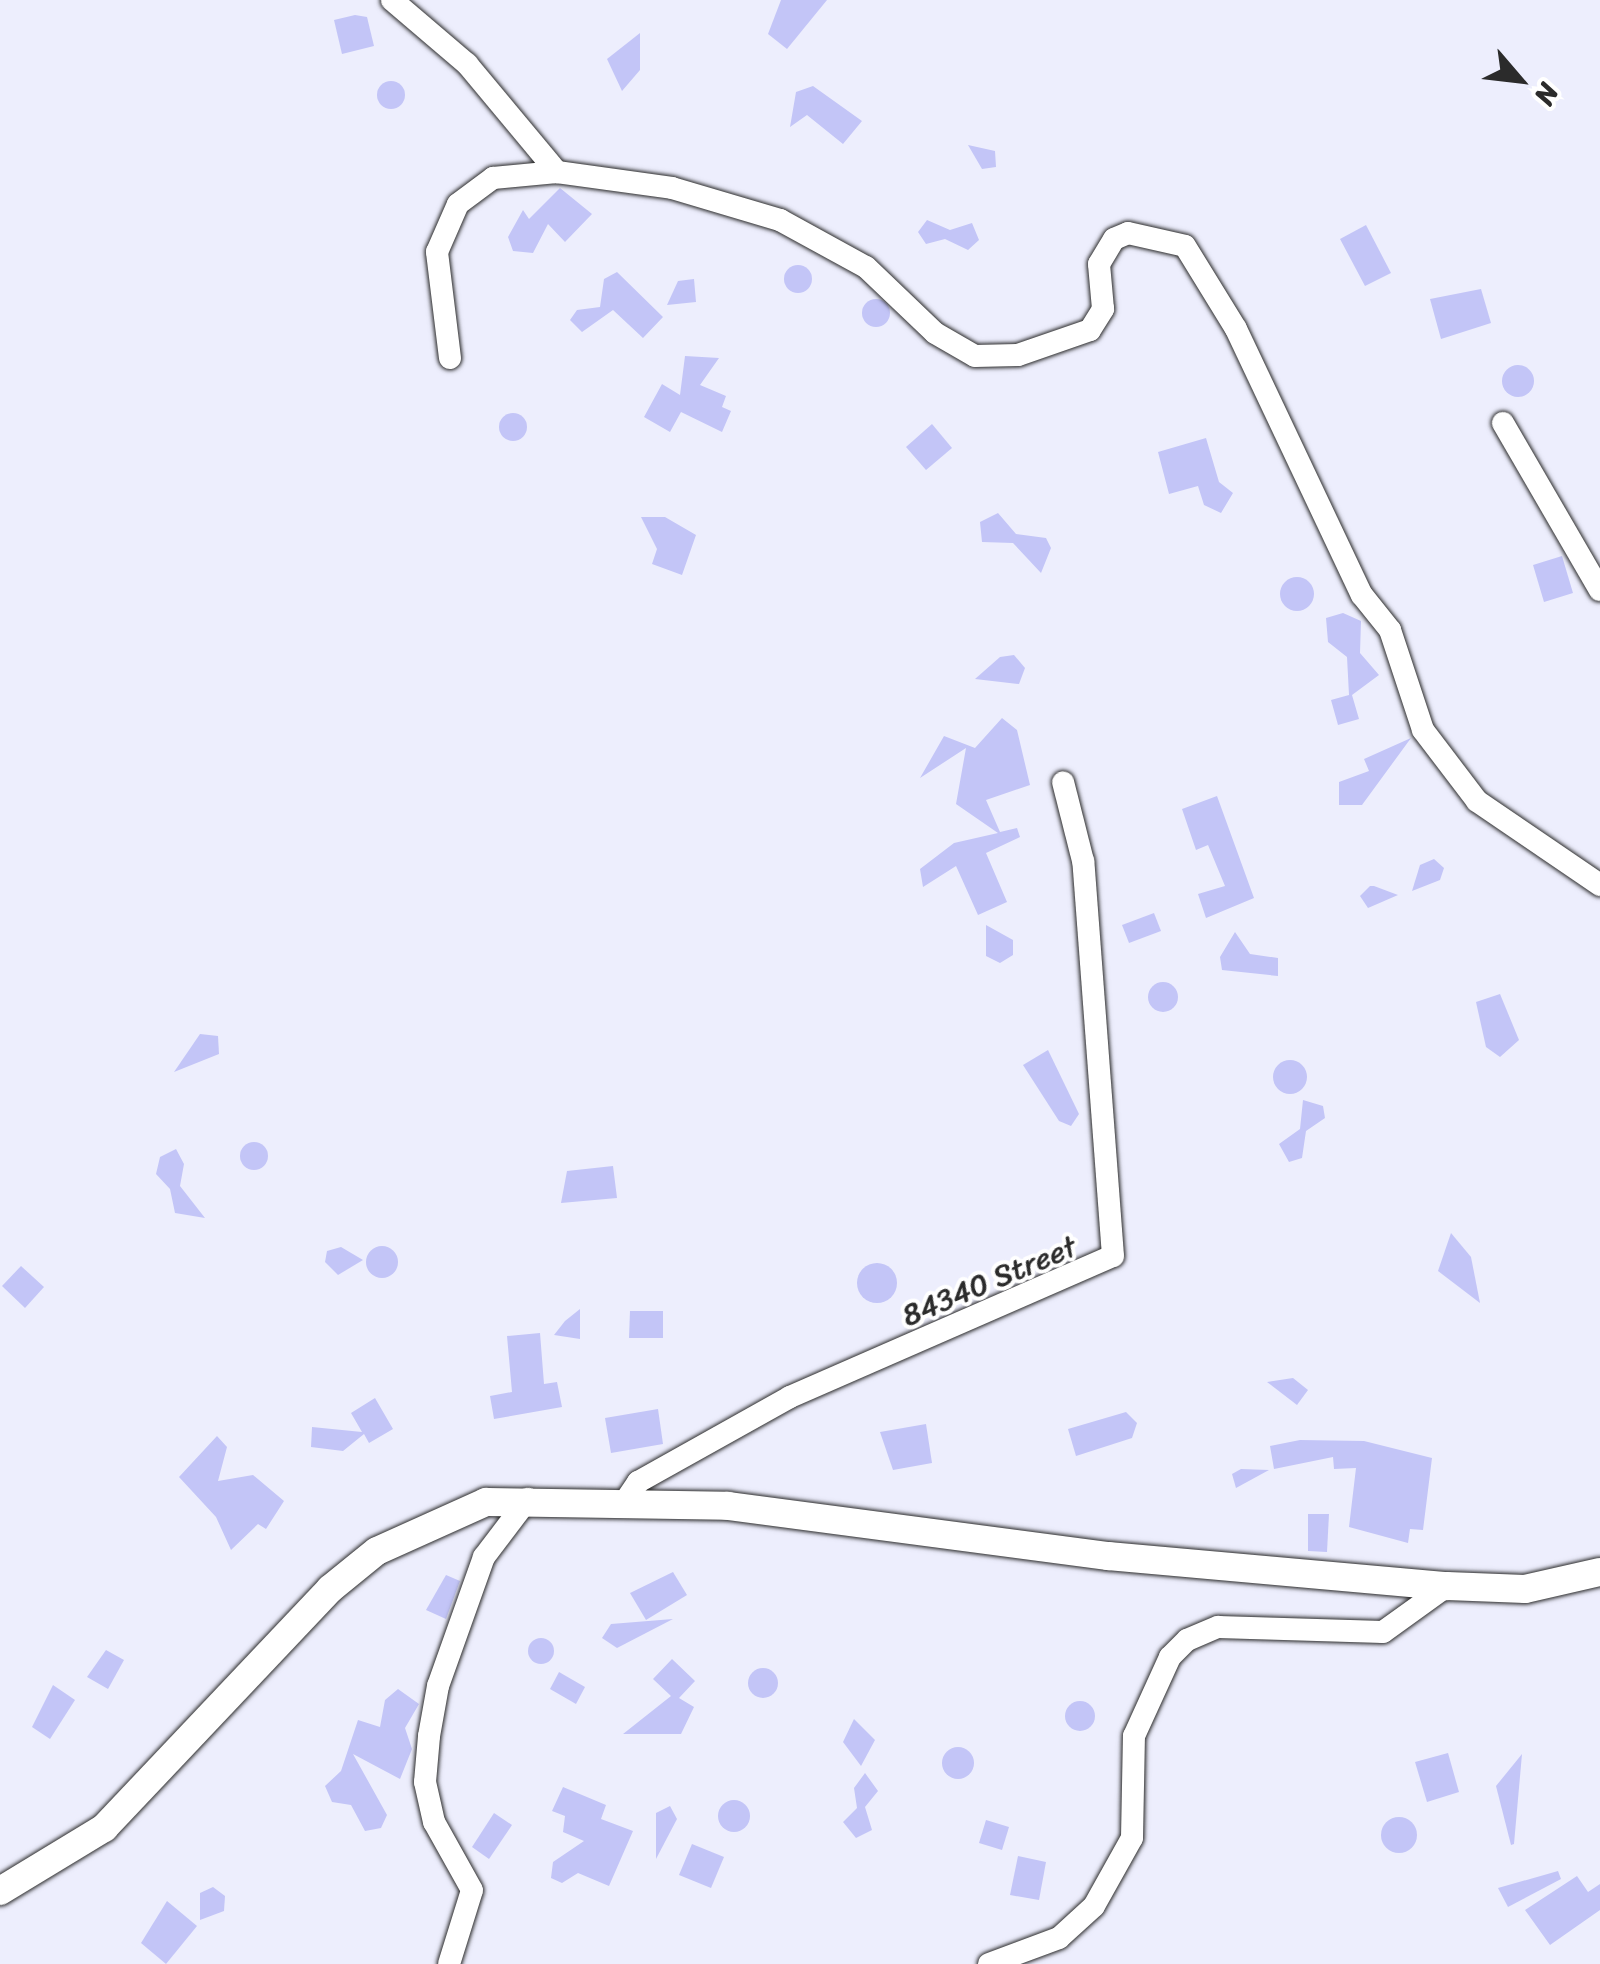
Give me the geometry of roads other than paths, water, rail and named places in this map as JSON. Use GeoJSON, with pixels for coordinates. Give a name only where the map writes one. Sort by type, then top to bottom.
{"type":"FeatureCollection","features":[{"type":"Feature","properties":{"kind":"street"},"geometry":{"type":"LineString","coordinates":[[392,0],[467,64],[509,121],[557,172]]}},
{"type":"Feature","properties":{"kind":"street"},"geometry":{"type":"LineString","coordinates":[[450,358],[438,252],[446,221],[493,178],[557,172],[672,188],[780,220],[866,267],[934,334],[975,356],[1018,355],[1090,330],[1102,310],[1099,264],[1114,239],[1128,234],[1184,246],[1236,330],[1343,560],[1390,630],[1423,730],[1477,802],[1600,885]]}},
{"type":"Feature","properties":{"kind":"street"},"geometry":{"type":"LineString","coordinates":[[1503,424],[1600,590]]}},
{"type":"Feature","properties":{"kind":"street","name":"84340 Street"},"geometry":{"type":"LineString","coordinates":[[626,1500],[638,1482],[790,1396],[1114,1256],[1083,861],[1063,782]]}},
{"type":"Feature","properties":{"kind":"street"},"geometry":{"type":"LineString","coordinates":[[449,1964],[472,1890],[434,1822],[425,1782],[429,1736],[453,1637],[484,1557],[528,1499]]}},
{"type":"Feature","properties":{"kind":"street"},"geometry":{"type":"LineString","coordinates":[[0,1891],[104,1828],[330,1589],[377,1551],[469,1508],[528,1499],[626,1500],[1225,1568],[1448,1586],[1525,1589],[1600,1572]]}},
{"type":"Feature","properties":{"kind":"street"},"geometry":{"type":"LineString","coordinates":[[989,1964],[1059,1938],[1094,1906],[1132,1838],[1134,1736],[1170,1656],[1187,1640],[1218,1627],[1384,1632],[1448,1586]]}}]}
